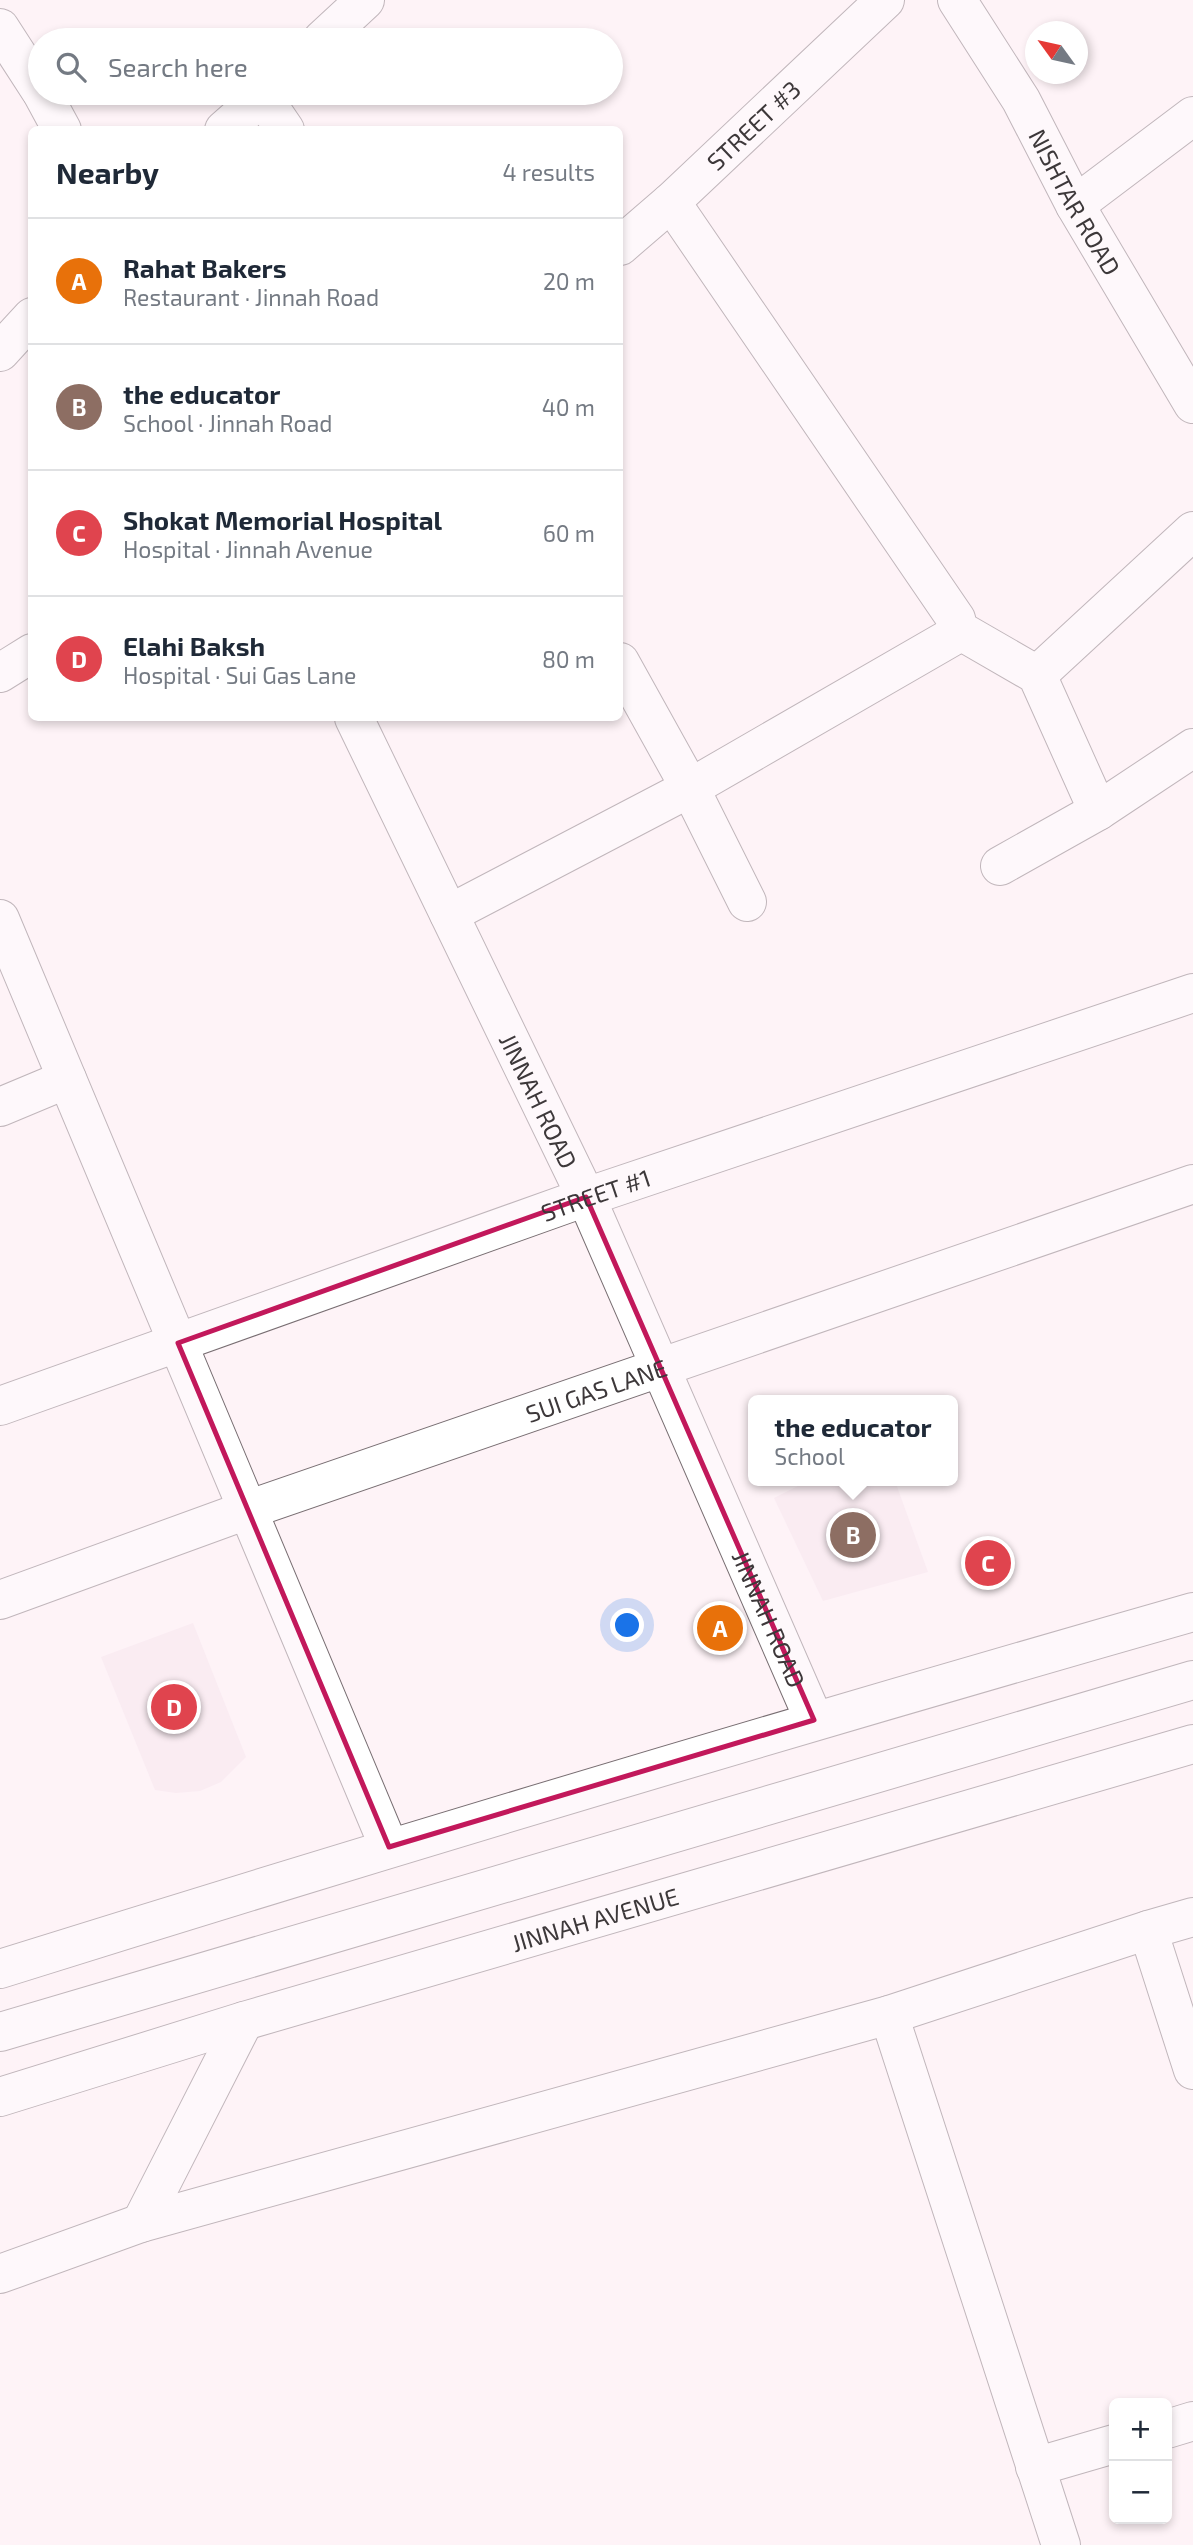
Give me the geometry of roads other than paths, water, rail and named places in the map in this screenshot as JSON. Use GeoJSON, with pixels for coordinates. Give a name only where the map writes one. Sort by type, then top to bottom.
{"type":"FeatureCollection","features":[{"type":"Feature","properties":{"kind":"street"},"geometry":{"type":"LineString","coordinates":[[335,28],[365,0]]}},
{"type":"Feature","properties":{"kind":"street","name":"STREET #3"},"geometry":{"type":"LineString","coordinates":[[623,243],[671,202],[885,0]]}},
{"type":"Feature","properties":{"kind":"street","name":"NISHTAR ROAD"},"geometry":{"type":"LineString","coordinates":[[957,0],[1021,100],[1075,205],[1193,404]]}},
{"type":"Feature","properties":{"kind":"street"},"geometry":{"type":"LineString","coordinates":[[0,28],[28,71]]}},
{"type":"Feature","properties":{"kind":"street"},"geometry":{"type":"LineString","coordinates":[[49,105],[60,126]]}},
{"type":"Feature","properties":{"kind":"street"},"geometry":{"type":"LineString","coordinates":[[228,126],[252,105]]}},
{"type":"Feature","properties":{"kind":"street"},"geometry":{"type":"LineString","coordinates":[[270,105],[283,126]]}},
{"type":"Feature","properties":{"kind":"street"},"geometry":{"type":"LineString","coordinates":[[1075,205],[1193,116]]}},
{"type":"Feature","properties":{"kind":"street"},"geometry":{"type":"LineString","coordinates":[[671,202],[956,619],[959,630],[1037,675],[1098,811]]}},
{"type":"Feature","properties":{"kind":"street"},"geometry":{"type":"LineString","coordinates":[[0,352],[28,321]]}},
{"type":"Feature","properties":{"kind":"street"},"geometry":{"type":"LineString","coordinates":[[1037,675],[1193,531]]}},
{"type":"Feature","properties":{"kind":"street"},"geometry":{"type":"LineString","coordinates":[[449,914],[690,788],[950,638],[959,630]]}},
{"type":"Feature","properties":{"kind":"street"},"geometry":{"type":"LineString","coordinates":[[0,673],[28,656]]}},
{"type":"Feature","properties":{"kind":"street"},"geometry":{"type":"LineString","coordinates":[[623,667],[690,788],[747,902]]}},
{"type":"Feature","properties":{"kind":"street","name":"JINNAH ROAD"},"geometry":{"type":"LineString","coordinates":[[355,721],[586,1197],[814,1720]]}},
{"type":"Feature","properties":{"kind":"street"},"geometry":{"type":"LineString","coordinates":[[1000,866],[1098,811],[1193,748]]}},
{"type":"Feature","properties":{"kind":"street"},"geometry":{"type":"LineString","coordinates":[[0,919],[389,1847]]}},
{"type":"Feature","properties":{"kind":"street","name":"STREET #1"},"geometry":{"type":"LineString","coordinates":[[0,1406],[586,1197],[1193,993]]}},
{"type":"Feature","properties":{"kind":"street"},"geometry":{"type":"LineString","coordinates":[[0,1107],[67,1079]]}},
{"type":"Feature","properties":{"kind":"street","name":"SUI GAS LANE"},"geometry":{"type":"LineString","coordinates":[[0,1600],[247,1510],[1193,1184]]}},
{"type":"Feature","properties":{"kind":"street"},"geometry":{"type":"LineString","coordinates":[[0,1969],[389,1847],[814,1720],[1193,1612]]}},
{"type":"Feature","properties":{"kind":"street"},"geometry":{"type":"LineString","coordinates":[[0,2032],[1193,1680]]}},
{"type":"Feature","properties":{"kind":"street","name":"JINNAH AVENUE"},"geometry":{"type":"LineString","coordinates":[[0,2097],[244,2021],[1193,1744]]}},
{"type":"Feature","properties":{"kind":"street"},"geometry":{"type":"LineString","coordinates":[[0,2274],[141,2223],[889,2015],[1193,1917]]}},
{"type":"Feature","properties":{"kind":"street"},"geometry":{"type":"LineString","coordinates":[[1148,1930],[1193,2070]]}},
{"type":"Feature","properties":{"kind":"street"},"geometry":{"type":"LineString","coordinates":[[141,2223],[244,2021],[233,1963]]}},
{"type":"Feature","properties":{"kind":"street"},"geometry":{"type":"LineString","coordinates":[[889,2015],[1061,2545]]}},
{"type":"Feature","properties":{"kind":"street"},"geometry":{"type":"LineString","coordinates":[[1172,2427],[1193,2421]]}},
{"type":"Feature","properties":{"kind":"street"},"geometry":{"type":"LineString","coordinates":[[1035,2467],[1109,2445]]}},
{"type":"Feature","properties":{"kind":"place","name":"the educator"},"geometry":{"type":"Point","coordinates":[853,1535]}},
{"type":"Feature","properties":{"kind":"place","name":"Shokat Memorial Hospital"},"geometry":{"type":"Point","coordinates":[988,1563]}},
{"type":"Feature","properties":{"kind":"place","name":"Rahat Bakers"},"geometry":{"type":"Point","coordinates":[720,1628]}},
{"type":"Feature","properties":{"kind":"place","name":"Elahi Baksh"},"geometry":{"type":"Point","coordinates":[174,1707]}}]}
